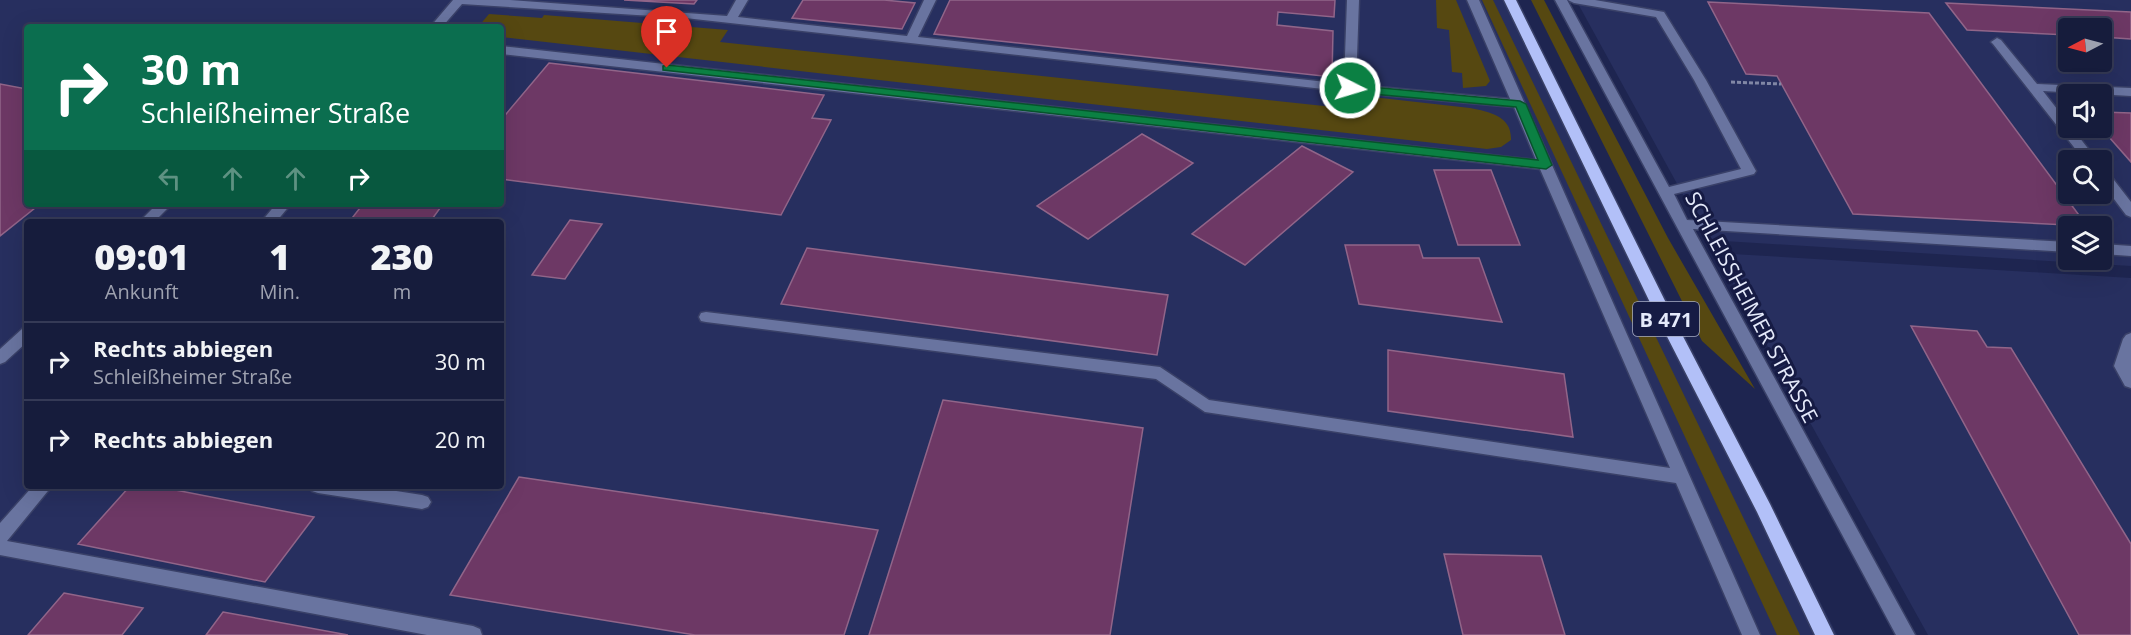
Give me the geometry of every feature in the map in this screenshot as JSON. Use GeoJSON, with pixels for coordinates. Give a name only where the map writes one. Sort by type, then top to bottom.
{"type":"FeatureCollection","features":[{"type":"Feature","properties":{"kind":"main road","name":"B 471"},"geometry":{"type":"LineString","coordinates":[[1510,0],[1666,319],[1764,509],[1825,635]]}},
{"type":"Feature","properties":{"kind":"street"},"geometry":{"type":"LineString","coordinates":[[439,24],[459,0],[685,15],[1350,88],[1520,104]]}},
{"type":"Feature","properties":{"kind":"street"},"geometry":{"type":"LineString","coordinates":[[731,20],[742,0]]}},
{"type":"Feature","properties":{"kind":"street"},"geometry":{"type":"LineString","coordinates":[[911,40],[930,0]]}},
{"type":"Feature","properties":{"kind":"street"},"geometry":{"type":"LineString","coordinates":[[1350,88],[1353,0]]}},
{"type":"Feature","properties":{"kind":"street"},"geometry":{"type":"LineString","coordinates":[[1473,0],[1751,635]]}},
{"type":"Feature","properties":{"kind":"street","name":"SCHLEISSHEIMER STRASSE"},"geometry":{"type":"LineString","coordinates":[[1561,0],[1906,635]]}},
{"type":"Feature","properties":{"kind":"street"},"geometry":{"type":"LineString","coordinates":[[1574,0],[1660,14],[1700,80],[1749,171],[1666,192]]}},
{"type":"Feature","properties":{"kind":"street"},"geometry":{"type":"LineString","coordinates":[[1997,42],[2083,150]]}},
{"type":"Feature","properties":{"kind":"street"},"geometry":{"type":"LineString","coordinates":[[504,50],[1546,165]]}},
{"type":"Feature","properties":{"kind":"street"},"geometry":{"type":"LineString","coordinates":[[2033,87],[2131,92]]}},
{"type":"Feature","properties":{"kind":"street"},"geometry":{"type":"LineString","coordinates":[[2112,187],[2131,212]]}},
{"type":"Feature","properties":{"kind":"street"},"geometry":{"type":"LineString","coordinates":[[149,219],[162,207]]}},
{"type":"Feature","properties":{"kind":"street"},"geometry":{"type":"LineString","coordinates":[[271,219],[281,207]]}},
{"type":"Feature","properties":{"kind":"street"},"geometry":{"type":"LineString","coordinates":[[1683,224],[2058,246]]}},
{"type":"Feature","properties":{"kind":"street"},"geometry":{"type":"LineString","coordinates":[[2112,250],[2131,251]]}},
{"type":"Feature","properties":{"kind":"street"},"geometry":{"type":"LineString","coordinates":[[706,317],[1160,373],[1205,406],[1682,477]]}},
{"type":"Feature","properties":{"kind":"street"},"geometry":{"type":"LineString","coordinates":[[0,358],[24,336]]}},
{"type":"Feature","properties":{"kind":"street"},"geometry":{"type":"LineString","coordinates":[[2131,339],[2122,366],[2131,382]]}},
{"type":"Feature","properties":{"kind":"street"},"geometry":{"type":"LineString","coordinates":[[0,536],[40,489]]}},
{"type":"Feature","properties":{"kind":"street"},"geometry":{"type":"LineString","coordinates":[[338,489],[422,502]]}},
{"type":"Feature","properties":{"kind":"street"},"geometry":{"type":"LineString","coordinates":[[0,547],[473,635]]}},
{"type":"Feature","properties":{"kind":"path"},"geometry":{"type":"LineString","coordinates":[[1700,80],[1781,84]]}},
{"type":"Feature","properties":{"kind":"shaded area"},"geometry":{"type":"Polygon","coordinates":[[[0,0],[1512,0],[1837,635],[0,635],[0,0]]]}},
{"type":"Feature","properties":{"kind":"shaded area"},"geometry":{"type":"Polygon","coordinates":[[[1436,0],[1456,0],[1490,81],[1486,86],[1463,88],[1462,73],[1452,72],[1449,30],[1437,28],[1436,0]]]}},
{"type":"Feature","properties":{"kind":"shaded area"},"geometry":{"type":"Polygon","coordinates":[[[1482,0],[1493,0],[1800,635],[1777,635],[1482,0]]]}},
{"type":"Feature","properties":{"kind":"shaded area"},"geometry":{"type":"Polygon","coordinates":[[[1531,0],[1544,0],[1668,238],[1755,389],[1702,341],[1531,0]]]}},
{"type":"Feature","properties":{"kind":"shaded area"},"geometry":{"type":"Polygon","coordinates":[[[1576,0],[2131,0],[2131,266],[2112,265],[2112,216],[2058,216],[2058,262],[1708,240],[1576,0]]]}},
{"type":"Feature","properties":{"kind":"shaded area"},"geometry":{"type":"Polygon","coordinates":[[[489,14],[542,18],[544,15],[728,30],[720,42],[1371,111],[1372,97],[1470,108],[1485,111],[1504,120],[1508,125],[1511,140],[1501,147],[1487,149],[504,37],[504,24],[481,24],[489,14]]]}},
{"type":"Feature","properties":{"kind":"shaded area"},"geometry":{"type":"Polygon","coordinates":[[[1716,253],[2131,278],[2131,635],[1928,635],[1716,253]]]}},
{"type":"Feature","properties":{"kind":"building"},"geometry":{"type":"Polygon","coordinates":[[[624,0],[697,0],[694,4],[624,0]]]}},
{"type":"Feature","properties":{"kind":"building"},"geometry":{"type":"Polygon","coordinates":[[[803,0],[884,0],[915,3],[902,29],[792,18],[803,0]]]}},
{"type":"Feature","properties":{"kind":"building"},"geometry":{"type":"Polygon","coordinates":[[[950,0],[1335,0],[1334,17],[1278,12],[1277,25],[1333,31],[1332,77],[934,34],[950,0]]]}},
{"type":"Feature","properties":{"kind":"building"},"geometry":{"type":"Polygon","coordinates":[[[1708,2],[1929,13],[2058,187],[2058,204],[2071,204],[2080,216],[2058,216],[2058,225],[1853,214],[1777,76],[1746,74],[1708,2]]]}},
{"type":"Feature","properties":{"kind":"building"},"geometry":{"type":"Polygon","coordinates":[[[1946,3],[2131,12],[2131,39],[2112,38],[2112,18],[2058,18],[2058,35],[1967,30],[1946,3]]]}},
{"type":"Feature","properties":{"kind":"building"},"geometry":{"type":"Polygon","coordinates":[[[549,63],[824,95],[812,118],[831,120],[781,215],[504,179],[504,116],[549,63]]]}},
{"type":"Feature","properties":{"kind":"building"},"geometry":{"type":"Polygon","coordinates":[[[0,84],[24,88],[24,207],[36,207],[0,236],[0,84]]]}},
{"type":"Feature","properties":{"kind":"building"},"geometry":{"type":"Polygon","coordinates":[[[2112,112],[2131,113],[2131,162],[2110,138],[2112,138],[2112,112]]]}},
{"type":"Feature","properties":{"kind":"building"},"geometry":{"type":"Polygon","coordinates":[[[1142,134],[1193,163],[1088,239],[1037,206],[1142,134]]]}},
{"type":"Feature","properties":{"kind":"building"},"geometry":{"type":"Polygon","coordinates":[[[1302,146],[1353,172],[1245,265],[1192,234],[1302,146]]]}},
{"type":"Feature","properties":{"kind":"building"},"geometry":{"type":"Polygon","coordinates":[[[1434,170],[1491,170],[1520,245],[1458,245],[1434,170]]]}},
{"type":"Feature","properties":{"kind":"building"},"geometry":{"type":"Polygon","coordinates":[[[361,207],[441,207],[432,219],[351,219],[361,207]]]}},
{"type":"Feature","properties":{"kind":"building"},"geometry":{"type":"Polygon","coordinates":[[[570,220],[602,224],[565,279],[532,275],[570,220]]]}},
{"type":"Feature","properties":{"kind":"building"},"geometry":{"type":"Polygon","coordinates":[[[1345,245],[1419,245],[1423,258],[1479,258],[1502,322],[1359,304],[1345,245]]]}},
{"type":"Feature","properties":{"kind":"building"},"geometry":{"type":"Polygon","coordinates":[[[807,248],[1168,295],[1157,355],[781,304],[807,248]]]}},
{"type":"Feature","properties":{"kind":"building"},"geometry":{"type":"Polygon","coordinates":[[[1911,326],[1977,331],[1987,347],[2011,348],[2131,544],[2131,635],[2079,635],[1911,326]]]}},
{"type":"Feature","properties":{"kind":"building"},"geometry":{"type":"Polygon","coordinates":[[[1388,350],[1564,374],[1573,437],[1388,411],[1388,350]]]}},
{"type":"Feature","properties":{"kind":"building"},"geometry":{"type":"Polygon","coordinates":[[[943,400],[1143,428],[1110,635],[869,635],[943,400]]]}},
{"type":"Feature","properties":{"kind":"building"},"geometry":{"type":"Polygon","coordinates":[[[519,477],[878,530],[844,635],[695,635],[450,595],[519,477]]]}},
{"type":"Feature","properties":{"kind":"building"},"geometry":{"type":"Polygon","coordinates":[[[127,489],[170,489],[314,517],[265,582],[78,544],[127,489]]]}},
{"type":"Feature","properties":{"kind":"building"},"geometry":{"type":"Polygon","coordinates":[[[1444,554],[1541,556],[1565,635],[1463,635],[1444,554]]]}},
{"type":"Feature","properties":{"kind":"building"},"geometry":{"type":"Polygon","coordinates":[[[64,593],[143,608],[122,635],[28,635],[64,593]]]}},
{"type":"Feature","properties":{"kind":"building"},"geometry":{"type":"Polygon","coordinates":[[[223,612],[348,635],[206,635],[223,612]]]}},
{"type":"Feature","properties":{"kind":"route"},"geometry":{"type":"LineString","coordinates":[[667,68],[1546,165],[1520,104],[1350,88]]}}]}
